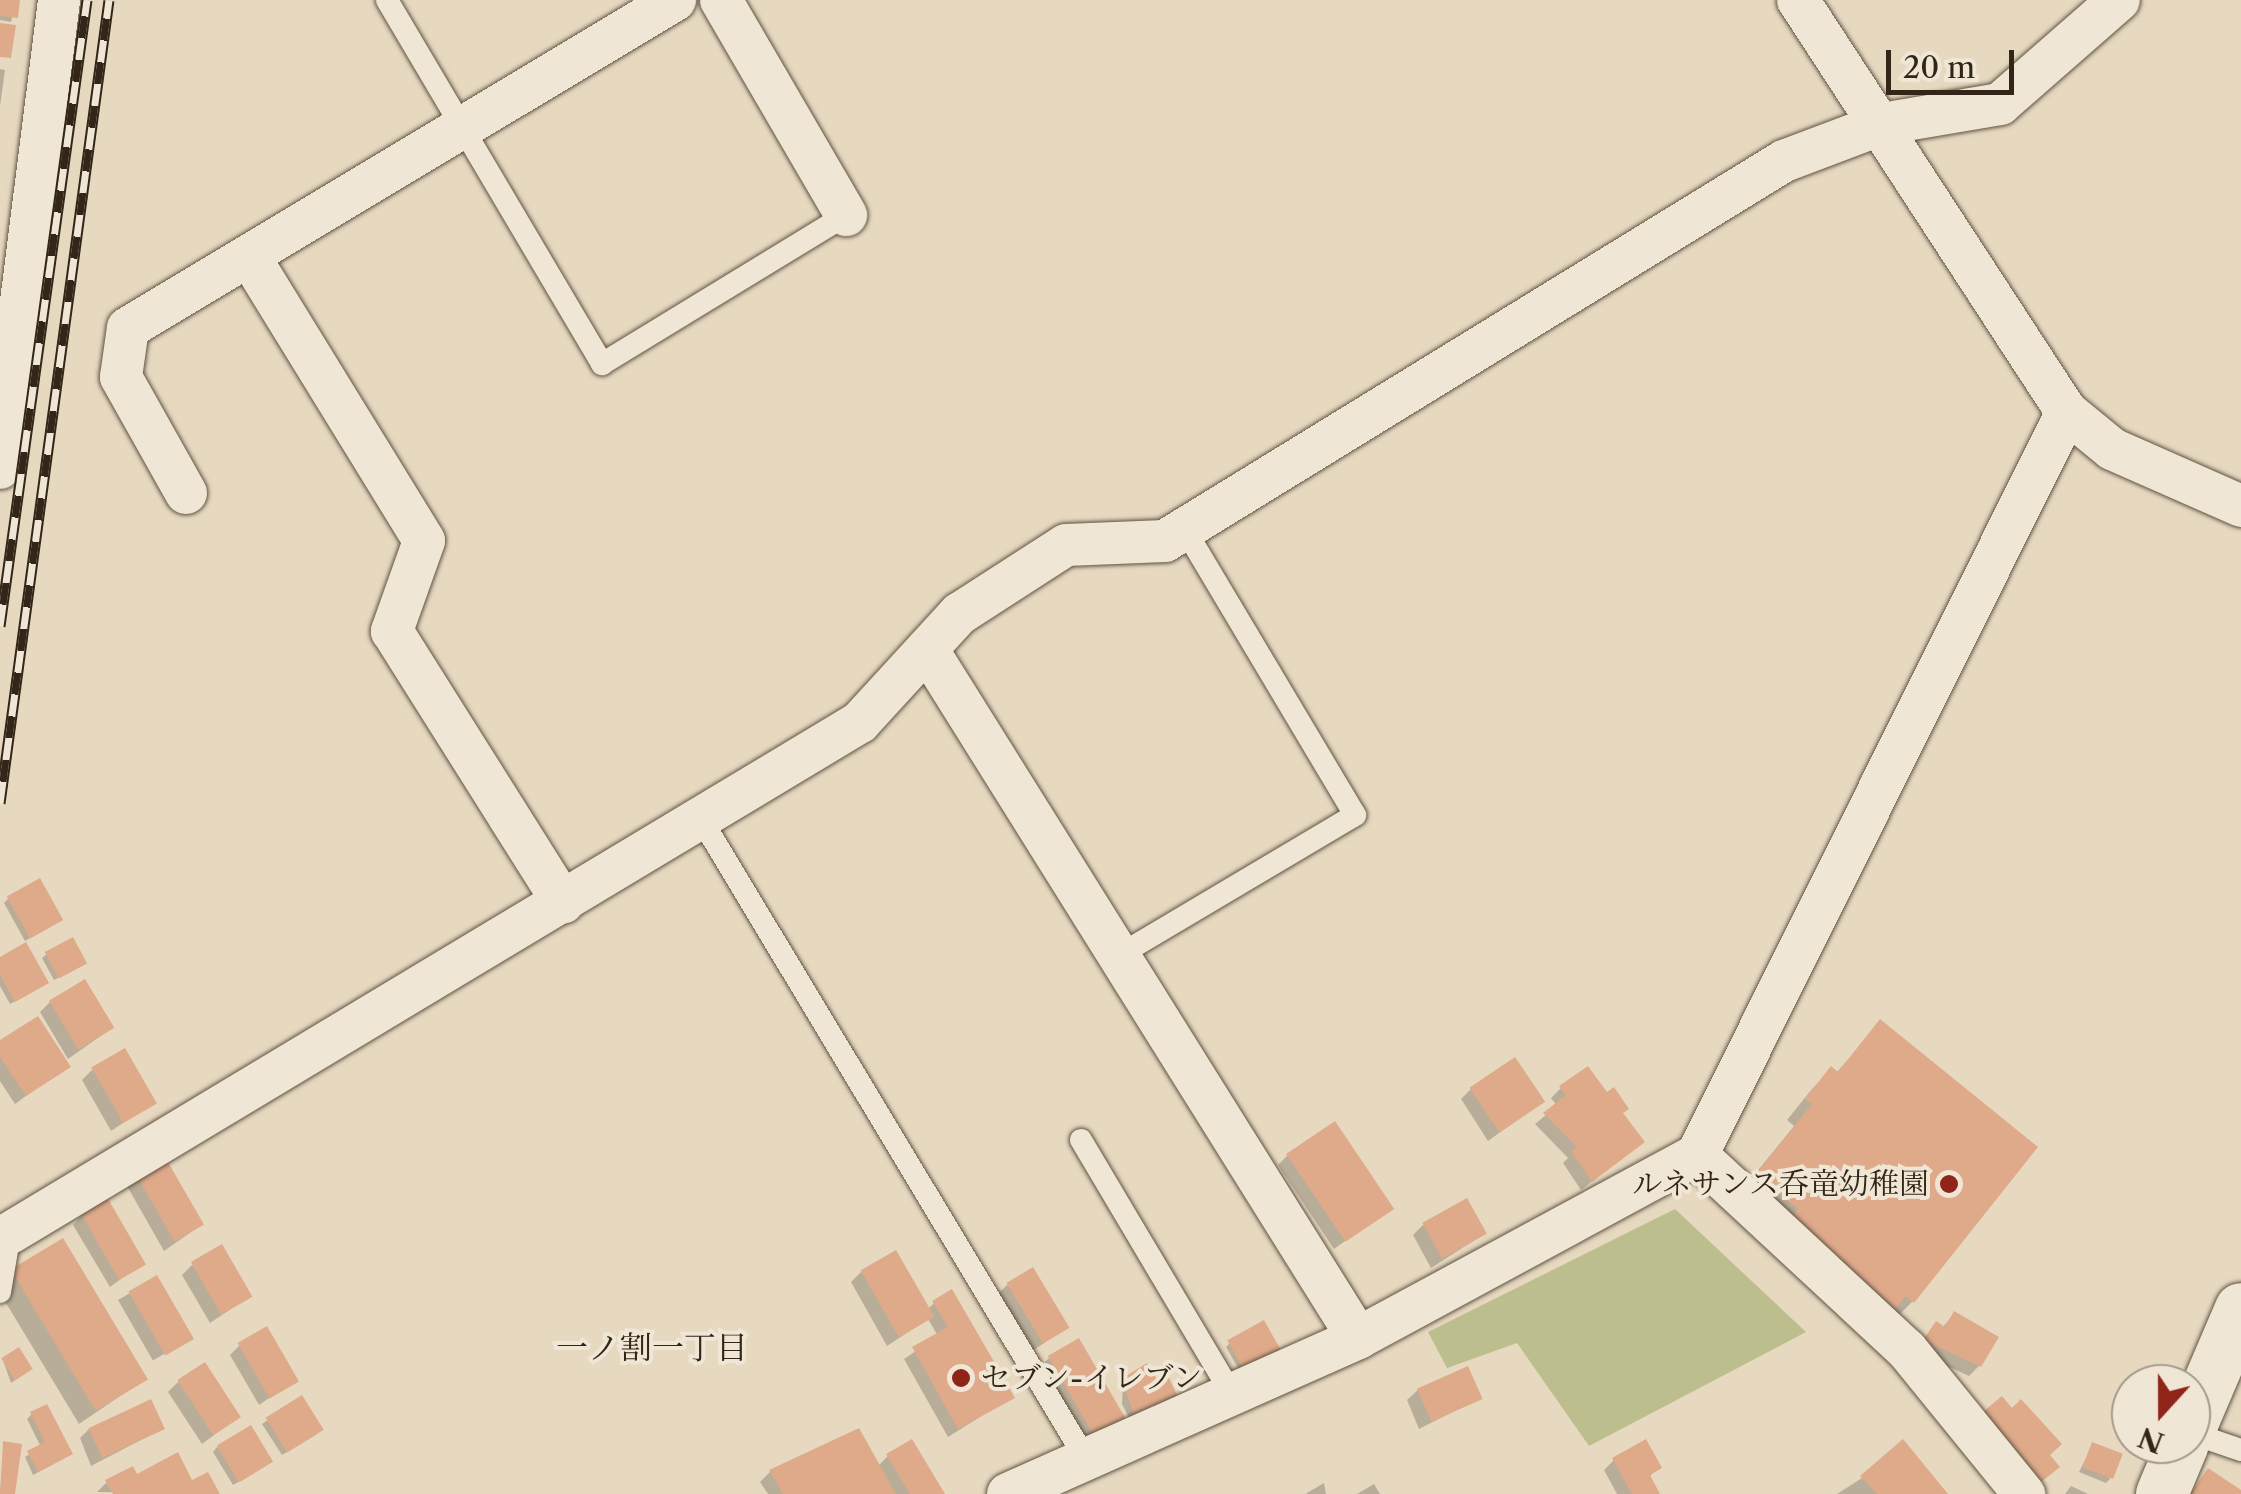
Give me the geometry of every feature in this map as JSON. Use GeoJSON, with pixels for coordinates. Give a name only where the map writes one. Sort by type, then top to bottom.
{"type":"FeatureCollection","features":[{"type":"Feature","properties":{"kind":"street"},"geometry":{"type":"LineString","coordinates":[[2,442],[59,0]]}},
{"type":"Feature","properties":{"kind":"street"},"geometry":{"type":"LineString","coordinates":[[186,493],[121,377],[128,328],[675,0]]}},
{"type":"Feature","properties":{"kind":"street"},"geometry":{"type":"LineString","coordinates":[[721,0],[846,215]]}},
{"type":"Feature","properties":{"kind":"street"},"geometry":{"type":"LineString","coordinates":[[1798,0],[2067,412],[2112,449],[2241,506]]}},
{"type":"Feature","properties":{"kind":"street"},"geometry":{"type":"LineString","coordinates":[[10,1233],[860,722],[959,614],[1066,545],[1165,540],[1784,161],[1882,124],[2000,104],[2119,0]]}},
{"type":"Feature","properties":{"kind":"street"},"geometry":{"type":"LineString","coordinates":[[249,256],[424,541],[392,631],[563,903]]}},
{"type":"Feature","properties":{"kind":"street"},"geometry":{"type":"LineString","coordinates":[[1008,1494],[1358,1338],[1697,1156],[2067,412]]}},
{"type":"Feature","properties":{"kind":"street"},"geometry":{"type":"LineString","coordinates":[[928,649],[1116,957],[1358,1338]]}},
{"type":"Feature","properties":{"kind":"street"},"geometry":{"type":"LineString","coordinates":[[1697,1156],[1907,1350],[2024,1494]]}},
{"type":"Feature","properties":{"kind":"street"},"geometry":{"type":"LineString","coordinates":[[2211,1381],[2241,1310]]}},
{"type":"Feature","properties":{"kind":"street"},"geometry":{"type":"LineString","coordinates":[[2162,1494],[2175,1464]]}},
{"type":"Feature","properties":{"kind":"lane"},"geometry":{"type":"LineString","coordinates":[[386,0],[602,364],[846,215]]}},
{"type":"Feature","properties":{"kind":"lane"},"geometry":{"type":"LineString","coordinates":[[1116,957],[1355,816],[1184,528]]}},
{"type":"Feature","properties":{"kind":"lane"},"geometry":{"type":"LineString","coordinates":[[701,819],[1086,1459]]}},
{"type":"Feature","properties":{"kind":"lane"},"geometry":{"type":"LineString","coordinates":[[1082,1140],[1232,1394]]}},
{"type":"Feature","properties":{"kind":"lane"},"geometry":{"type":"LineString","coordinates":[[0,1292],[10,1233]]}},
{"type":"Feature","properties":{"kind":"lane"},"geometry":{"type":"LineString","coordinates":[[2211,1437],[2241,1450]]}},
{"type":"Feature","properties":{"kind":"green space"},"geometry":{"type":"Polygon","coordinates":[[[1675,1209],[1806,1332],[1589,1446],[1517,1343],[1447,1368],[1428,1332],[1675,1209]]]}},
{"type":"Feature","properties":{"kind":"building"},"geometry":{"type":"Polygon","coordinates":[[[0,0],[20,0],[18,18],[0,16],[0,0]]]}},
{"type":"Feature","properties":{"kind":"building"},"geometry":{"type":"Polygon","coordinates":[[[0,23],[16,25],[11,58],[0,57],[0,23]]]}},
{"type":"Feature","properties":{"kind":"building"},"geometry":{"type":"Polygon","coordinates":[[[40,878],[63,920],[30,938],[7,896],[40,878]]]}},
{"type":"Feature","properties":{"kind":"building"},"geometry":{"type":"Polygon","coordinates":[[[73,937],[87,963],[59,979],[45,952],[73,937]]]}},
{"type":"Feature","properties":{"kind":"building"},"geometry":{"type":"Polygon","coordinates":[[[26,942],[49,983],[15,1002],[0,975],[0,957],[26,942]]]}},
{"type":"Feature","properties":{"kind":"building"},"geometry":{"type":"Polygon","coordinates":[[[85,979],[114,1028],[78,1049],[49,1001],[85,979]]]}},
{"type":"Feature","properties":{"kind":"building"},"geometry":{"type":"Polygon","coordinates":[[[38,1016],[71,1067],[26,1096],[0,1057],[0,1040],[38,1016]]]}},
{"type":"Feature","properties":{"kind":"building"},"geometry":{"type":"Polygon","coordinates":[[[1880,1019],[2038,1147],[1914,1303],[1906,1296],[1894,1310],[1791,1217],[1798,1209],[1756,1174],[1812,1104],[1805,1099],[1831,1066],[1838,1072],[1880,1019]]]}},
{"type":"Feature","properties":{"kind":"building"},"geometry":{"type":"Polygon","coordinates":[[[125,1048],[157,1103],[123,1123],[91,1068],[125,1048]]]}},
{"type":"Feature","properties":{"kind":"building"},"geometry":{"type":"Polygon","coordinates":[[[1515,1057],[1545,1102],[1500,1133],[1469,1088],[1515,1057]]]}},
{"type":"Feature","properties":{"kind":"building"},"geometry":{"type":"Polygon","coordinates":[[[1588,1066],[1607,1092],[1614,1087],[1629,1109],[1623,1113],[1645,1142],[1592,1182],[1571,1151],[1577,1147],[1543,1113],[1566,1095],[1559,1086],[1588,1066]]]}},
{"type":"Feature","properties":{"kind":"building"},"geometry":{"type":"Polygon","coordinates":[[[1335,1121],[1394,1209],[1345,1242],[1286,1154],[1335,1121]]]}},
{"type":"Feature","properties":{"kind":"building"},"geometry":{"type":"Polygon","coordinates":[[[165,1157],[204,1225],[175,1242],[136,1174],[165,1157]]]}},
{"type":"Feature","properties":{"kind":"building"},"geometry":{"type":"Polygon","coordinates":[[[107,1197],[146,1265],[119,1280],[80,1212],[107,1197]]]}},
{"type":"Feature","properties":{"kind":"building"},"geometry":{"type":"Polygon","coordinates":[[[1467,1198],[1487,1234],[1442,1259],[1422,1223],[1467,1198]]]}},
{"type":"Feature","properties":{"kind":"building"},"geometry":{"type":"Polygon","coordinates":[[[63,1238],[148,1379],[96,1411],[11,1269],[63,1238]]]}},
{"type":"Feature","properties":{"kind":"building"},"geometry":{"type":"Polygon","coordinates":[[[222,1244],[252,1297],[221,1315],[191,1262],[222,1244]]]}},
{"type":"Feature","properties":{"kind":"building"},"geometry":{"type":"Polygon","coordinates":[[[896,1250],[934,1317],[899,1337],[860,1270],[896,1250]]]}},
{"type":"Feature","properties":{"kind":"building"},"geometry":{"type":"Polygon","coordinates":[[[1033,1267],[1070,1328],[1043,1344],[1006,1283],[1033,1267]]]}},
{"type":"Feature","properties":{"kind":"building"},"geometry":{"type":"Polygon","coordinates":[[[157,1275],[194,1339],[165,1356],[128,1292],[157,1275]]]}},
{"type":"Feature","properties":{"kind":"building"},"geometry":{"type":"Polygon","coordinates":[[[952,1289],[1015,1398],[958,1429],[912,1347],[948,1327],[932,1301],[952,1289]]]}},
{"type":"Feature","properties":{"kind":"building"},"geometry":{"type":"Polygon","coordinates":[[[1954,1311],[1999,1337],[1981,1367],[1923,1340],[1936,1321],[1945,1327],[1954,1311]]]}},
{"type":"Feature","properties":{"kind":"building"},"geometry":{"type":"Polygon","coordinates":[[[1264,1320],[1281,1351],[1244,1371],[1227,1340],[1264,1320]]]}},
{"type":"Feature","properties":{"kind":"building"},"geometry":{"type":"Polygon","coordinates":[[[267,1326],[299,1381],[270,1398],[238,1343],[267,1326]]]}},
{"type":"Feature","properties":{"kind":"building"},"geometry":{"type":"Polygon","coordinates":[[[1079,1338],[1128,1423],[1097,1441],[1048,1356],[1079,1338]]]}},
{"type":"Feature","properties":{"kind":"building"},"geometry":{"type":"Polygon","coordinates":[[[19,1347],[33,1369],[15,1380],[1,1358],[19,1347]]]}},
{"type":"Feature","properties":{"kind":"building"},"geometry":{"type":"Polygon","coordinates":[[[205,1362],[241,1417],[213,1435],[177,1380],[205,1362]]]}},
{"type":"Feature","properties":{"kind":"building"},"geometry":{"type":"Polygon","coordinates":[[[1147,1363],[1158,1381],[1168,1376],[1180,1401],[1137,1422],[1121,1379],[1147,1363]]]}},
{"type":"Feature","properties":{"kind":"building"},"geometry":{"type":"Polygon","coordinates":[[[1468,1366],[1483,1399],[1431,1422],[1417,1389],[1468,1366]]]}},
{"type":"Feature","properties":{"kind":"building"},"geometry":{"type":"Polygon","coordinates":[[[302,1395],[324,1430],[287,1453],[266,1418],[302,1395]]]}},
{"type":"Feature","properties":{"kind":"building"},"geometry":{"type":"Polygon","coordinates":[[[2002,1396],[2012,1408],[2021,1399],[2062,1444],[2050,1455],[2060,1467],[2035,1487],[1977,1417],[2002,1396]]]}},
{"type":"Feature","properties":{"kind":"building"},"geometry":{"type":"Polygon","coordinates":[[[151,1399],[165,1429],[102,1458],[88,1428],[151,1399]]]}},
{"type":"Feature","properties":{"kind":"building"},"geometry":{"type":"Polygon","coordinates":[[[47,1404],[73,1454],[38,1472],[27,1451],[45,1442],[30,1412],[47,1404]]]}},
{"type":"Feature","properties":{"kind":"building"},"geometry":{"type":"Polygon","coordinates":[[[251,1425],[273,1462],[239,1482],[217,1446],[251,1425]]]}},
{"type":"Feature","properties":{"kind":"building"},"geometry":{"type":"Polygon","coordinates":[[[859,1428],[896,1494],[783,1494],[769,1470],[859,1428]]]}},
{"type":"Feature","properties":{"kind":"building"},"geometry":{"type":"Polygon","coordinates":[[[912,1439],[945,1494],[910,1494],[886,1454],[912,1439]]]}},
{"type":"Feature","properties":{"kind":"building"},"geometry":{"type":"Polygon","coordinates":[[[1646,1439],[1662,1468],[1650,1475],[1660,1494],[1632,1494],[1612,1458],[1646,1439]]]}},
{"type":"Feature","properties":{"kind":"building"},"geometry":{"type":"Polygon","coordinates":[[[1903,1439],[1948,1494],[1877,1494],[1860,1476],[1903,1439]]]}},
{"type":"Feature","properties":{"kind":"building"},"geometry":{"type":"Polygon","coordinates":[[[3,1441],[22,1444],[15,1494],[0,1494],[3,1441]]]}},
{"type":"Feature","properties":{"kind":"building"},"geometry":{"type":"Polygon","coordinates":[[[2092,1442],[2111,1449],[2111,1464],[2119,1464],[2113,1479],[2082,1467],[2092,1442]]]}},
{"type":"Feature","properties":{"kind":"building"},"geometry":{"type":"Polygon","coordinates":[[[178,1452],[192,1480],[208,1472],[220,1494],[113,1494],[105,1480],[133,1466],[137,1474],[178,1452]]]}},
{"type":"Feature","properties":{"kind":"building"},"geometry":{"type":"Polygon","coordinates":[[[2208,1468],[2241,1490],[2241,1494],[2190,1494],[2208,1468]]]}},
{"type":"Feature","properties":{"kind":"railway"},"geometry":{"type":"LineString","coordinates":[[0,626],[87,0]]}},
{"type":"Feature","properties":{"kind":"railway"},"geometry":{"type":"LineString","coordinates":[[0,803],[109,0]]}},
{"type":"Feature","properties":{"kind":"place","name":"ルネサンス呑竜幼稚園"},"geometry":{"type":"Point","coordinates":[1949,1184]}},
{"type":"Feature","properties":{"kind":"place","name":"セブン-イレブン"},"geometry":{"type":"Point","coordinates":[961,1378]}},
{"type":"Feature","properties":{"kind":"district","name":"一ノ割一丁目"},"geometry":{"type":"Point","coordinates":[652,1348]}}]}
